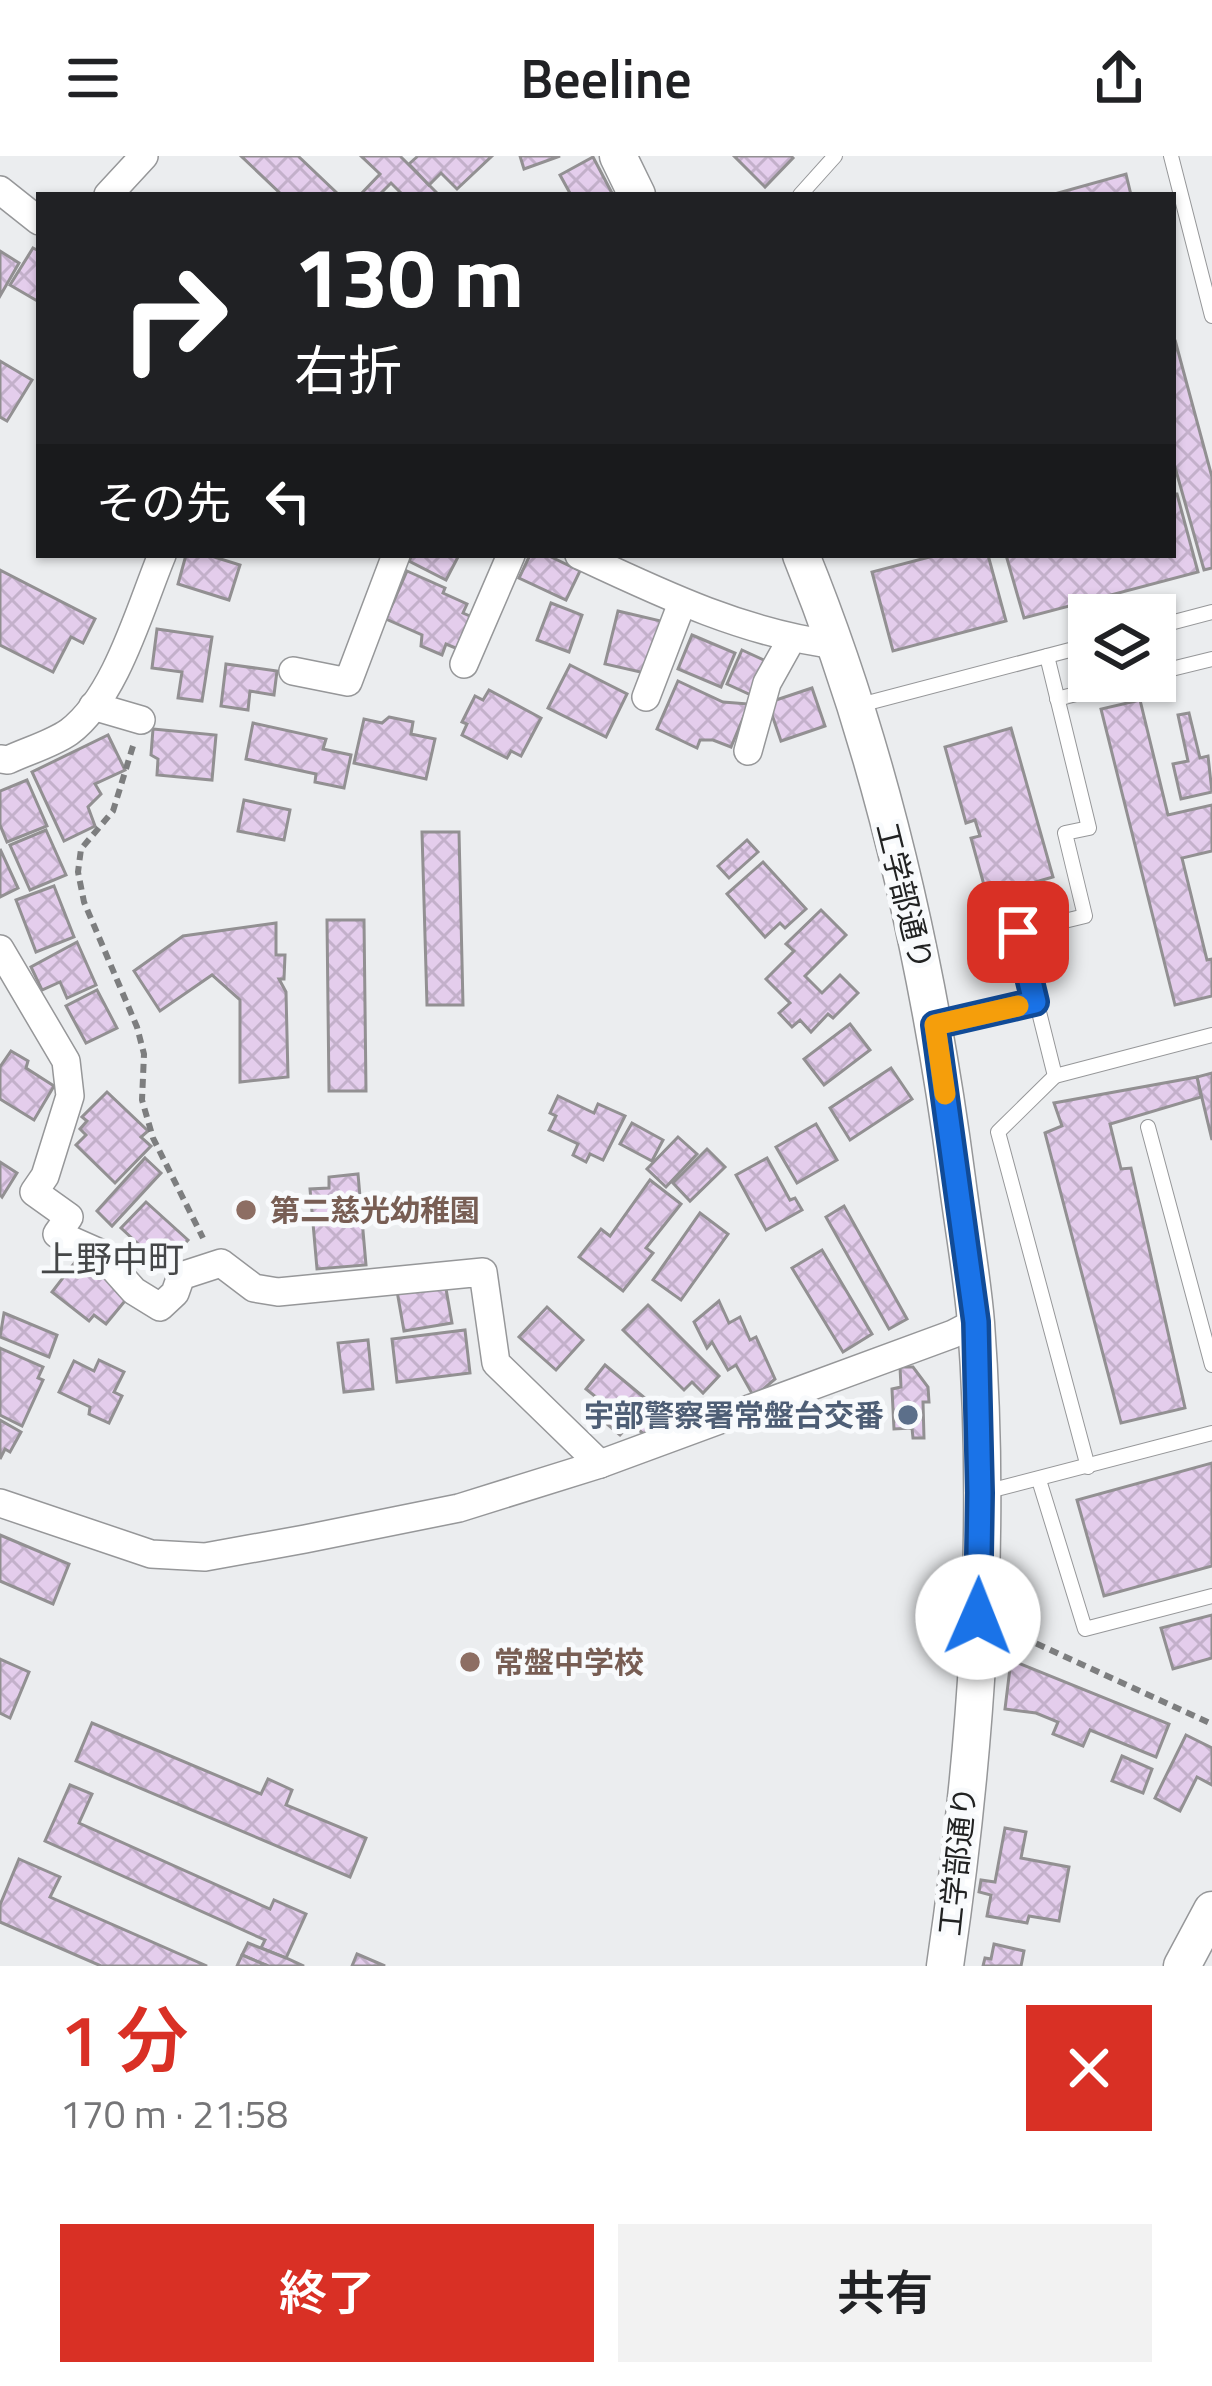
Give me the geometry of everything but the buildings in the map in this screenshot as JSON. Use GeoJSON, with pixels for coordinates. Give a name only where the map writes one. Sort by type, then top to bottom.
{"type":"FeatureCollection","features":[{"type":"Feature","properties":{"kind":"street"},"geometry":{"type":"LineString","coordinates":[[112,192],[144,156]]}},
{"type":"Feature","properties":{"kind":"street"},"geometry":{"type":"LineString","coordinates":[[618,156],[636,192]]}},
{"type":"Feature","properties":{"kind":"street"},"geometry":{"type":"LineString","coordinates":[[0,190],[20,213]]}},
{"type":"Feature","properties":{"kind":"street"},"geometry":{"type":"LineString","coordinates":[[0,759],[8,760],[69,732],[93,706],[108,685],[161,558]]}},
{"type":"Feature","properties":{"kind":"street"},"geometry":{"type":"LineString","coordinates":[[293,671],[348,682],[395,558]]}},
{"type":"Feature","properties":{"kind":"street"},"geometry":{"type":"LineString","coordinates":[[464,664],[511,558]]}},
{"type":"Feature","properties":{"kind":"street"},"geometry":{"type":"LineString","coordinates":[[585,558],[682,603],[791,640],[838,645]]}},
{"type":"Feature","properties":{"kind":"street","name":"工学部通り"},"geometry":{"type":"LineString","coordinates":[[802,558],[838,645],[916,930],[935,1025],[976,1322],[978,1617],[945,1966]]}},
{"type":"Feature","properties":{"kind":"street"},"geometry":{"type":"LineString","coordinates":[[646,697],[682,603]]}},
{"type":"Feature","properties":{"kind":"street"},"geometry":{"type":"LineString","coordinates":[[748,751],[767,683],[791,640]]}},
{"type":"Feature","properties":{"kind":"street"},"geometry":{"type":"LineString","coordinates":[[93,706],[141,720]]}},
{"type":"Feature","properties":{"kind":"street"},"geometry":{"type":"LineString","coordinates":[[0,949],[66,1060],[70,1096],[46,1176],[34,1192],[69,1217],[57,1234],[100,1253],[134,1292],[160,1307],[175,1293],[181,1276],[221,1263],[254,1288],[278,1292],[483,1272],[496,1363],[600,1464]]}},
{"type":"Feature","properties":{"kind":"street"},"geometry":{"type":"LineString","coordinates":[[0,1503],[151,1554],[205,1557],[459,1508],[600,1464],[976,1322]]}},
{"type":"Feature","properties":{"kind":"street"},"geometry":{"type":"LineString","coordinates":[[1182,1966],[1212,1910]]}},
{"type":"Feature","properties":{"kind":"lane"},"geometry":{"type":"LineString","coordinates":[[803,192],[835,156]]}},
{"type":"Feature","properties":{"kind":"lane"},"geometry":{"type":"LineString","coordinates":[[1171,156],[1212,316]]}},
{"type":"Feature","properties":{"kind":"lane"},"geometry":{"type":"LineString","coordinates":[[1176,621],[1212,612]]}},
{"type":"Feature","properties":{"kind":"lane"},"geometry":{"type":"LineString","coordinates":[[856,706],[1068,650]]}},
{"type":"Feature","properties":{"kind":"lane"},"geometry":{"type":"LineString","coordinates":[[1047,656],[1089,828],[1065,833],[1085,916],[1018,932],[1055,1076]]}},
{"type":"Feature","properties":{"kind":"lane"},"geometry":{"type":"LineString","coordinates":[[1176,668],[1212,659]]}},
{"type":"Feature","properties":{"kind":"lane"},"geometry":{"type":"LineString","coordinates":[[1058,698],[1068,695]]}},
{"type":"Feature","properties":{"kind":"lane"},"geometry":{"type":"LineString","coordinates":[[935,1025],[1035,1002]]}},
{"type":"Feature","properties":{"kind":"lane"},"geometry":{"type":"LineString","coordinates":[[1088,1467],[998,1132],[1055,1076],[1212,1035]]}},
{"type":"Feature","properties":{"kind":"lane"},"geometry":{"type":"LineString","coordinates":[[1148,1127],[1212,1365]]}},
{"type":"Feature","properties":{"kind":"lane"},"geometry":{"type":"LineString","coordinates":[[980,1493],[1212,1432]]}},
{"type":"Feature","properties":{"kind":"lane"},"geometry":{"type":"LineString","coordinates":[[1039,1480],[1084,1630],[1212,1596]]}},
{"type":"Feature","properties":{"kind":"path"},"geometry":{"type":"LineString","coordinates":[[141,720],[113,811],[81,849],[78,872],[84,902],[137,1028],[144,1054],[142,1100],[153,1138],[190,1218],[221,1263]]}},
{"type":"Feature","properties":{"kind":"path"},"geometry":{"type":"LineString","coordinates":[[978,1617],[1212,1724]]}},
{"type":"Feature","properties":{"kind":"slow traffic"},"geometry":{"type":"LineString","coordinates":[[945,1094],[935,1025],[1018,1006]]}},
{"type":"Feature","properties":{"kind":"place","name":"第二慈光幼稚園"},"geometry":{"type":"Point","coordinates":[246,1210]}},
{"type":"Feature","properties":{"kind":"place","name":"宇部警察署常盤台交番"},"geometry":{"type":"Point","coordinates":[908,1415]}},
{"type":"Feature","properties":{"kind":"place","name":"常盤中学校"},"geometry":{"type":"Point","coordinates":[470,1662]}},
{"type":"Feature","properties":{"kind":"district","name":"上野中町"},"geometry":{"type":"Point","coordinates":[112,1258]}},
{"type":"Feature","properties":{"kind":"route"},"geometry":{"type":"LineString","coordinates":[[978,1617],[976,1322],[935,1025],[1035,1002],[1018,932]]}}]}
